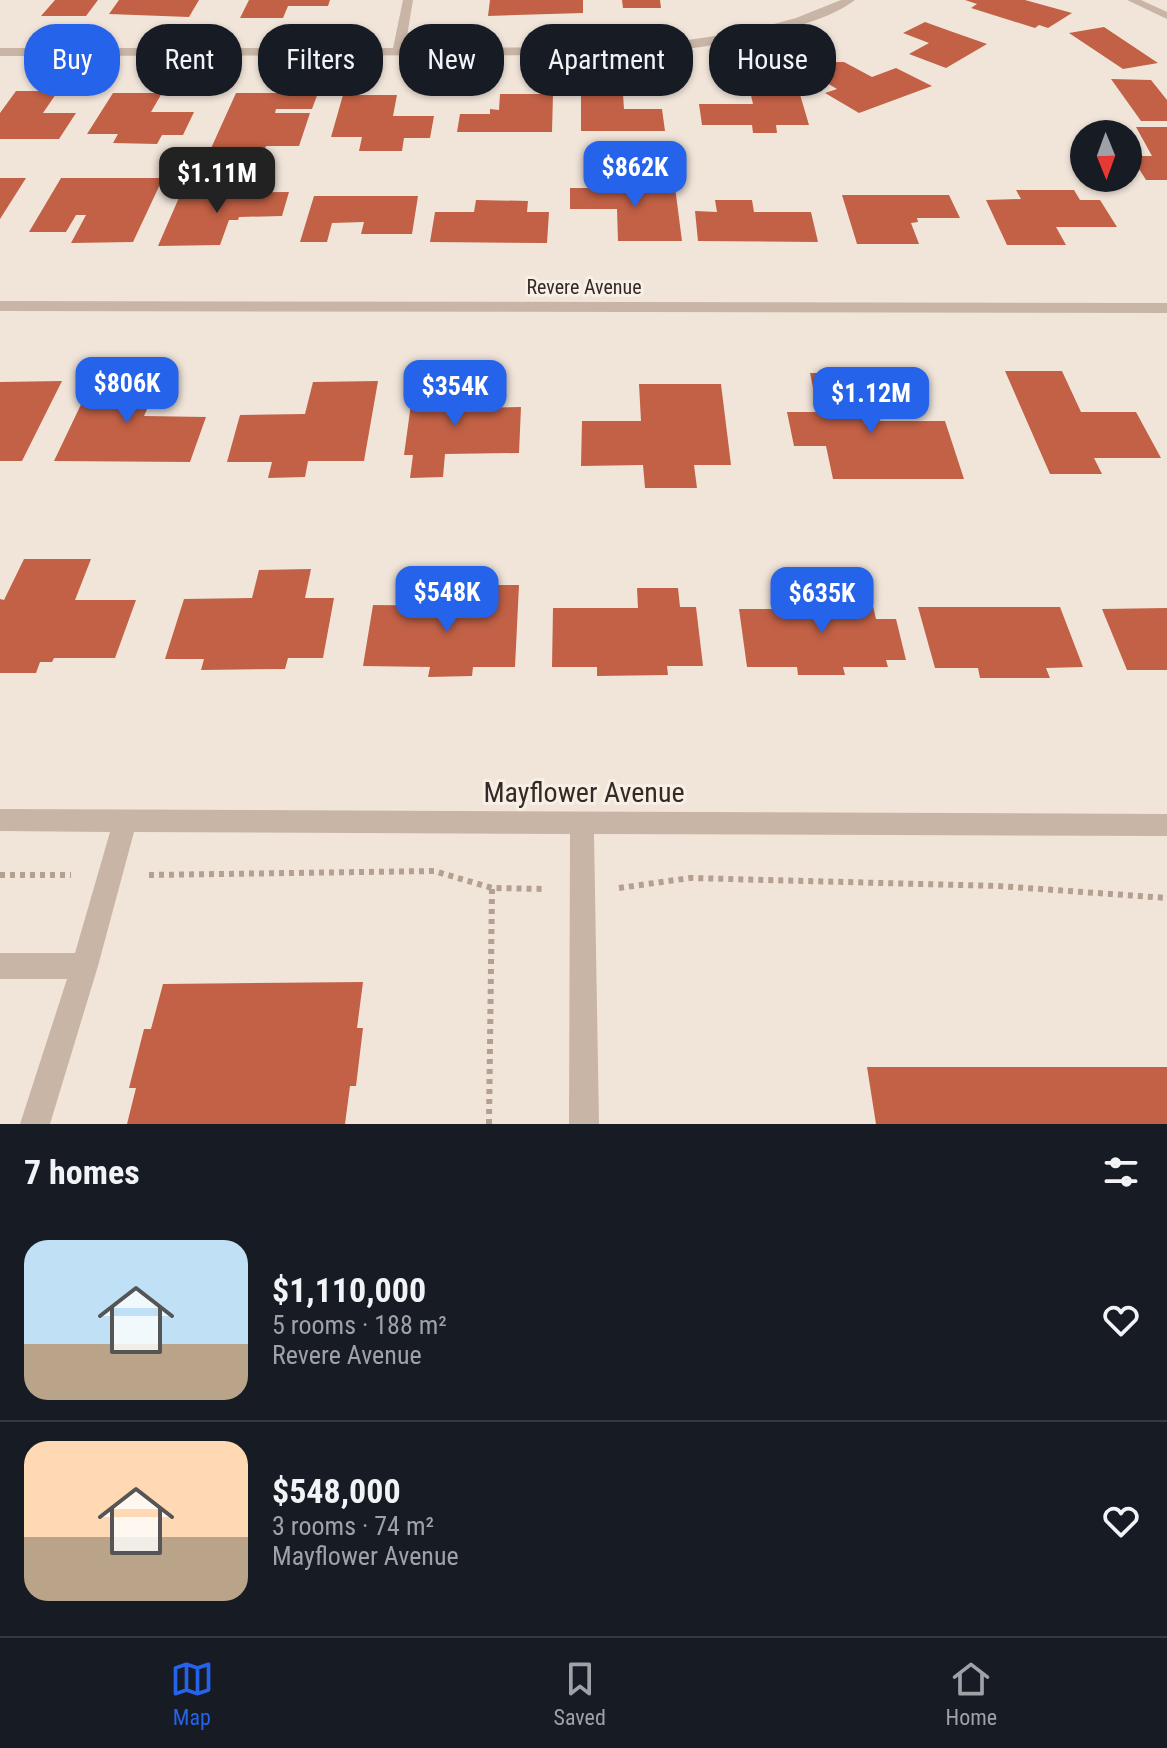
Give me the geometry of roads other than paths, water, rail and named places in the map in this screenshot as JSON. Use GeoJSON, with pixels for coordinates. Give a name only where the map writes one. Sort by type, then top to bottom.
{"type":"FeatureCollection","features":[{"type":"Feature","properties":{"kind":"street"},"geometry":{"type":"LineString","coordinates":[[398,52],[408,0]]}},
{"type":"Feature","properties":{"kind":"street"},"geometry":{"type":"LineString","coordinates":[[0,52],[642,51],[708,44],[767,33],[812,18],[850,0]]}},
{"type":"Feature","properties":{"kind":"street"},"geometry":{"type":"LineString","coordinates":[[1132,0],[1167,16]]}},
{"type":"Feature","properties":{"kind":"street","name":"Revere Avenue"},"geometry":{"type":"LineString","coordinates":[[0,306],[1167,308]]}},
{"type":"Feature","properties":{"kind":"street","name":"Mayflower Avenue"},"geometry":{"type":"LineString","coordinates":[[0,820],[1167,825]]}},
{"type":"Feature","properties":{"kind":"street"},"geometry":{"type":"LineString","coordinates":[[35,1124],[85,966],[125,821]]}},
{"type":"Feature","properties":{"kind":"street"},"geometry":{"type":"LineString","coordinates":[[582,822],[584,1124]]}},
{"type":"Feature","properties":{"kind":"street"},"geometry":{"type":"LineString","coordinates":[[0,966],[85,966]]}}]}
